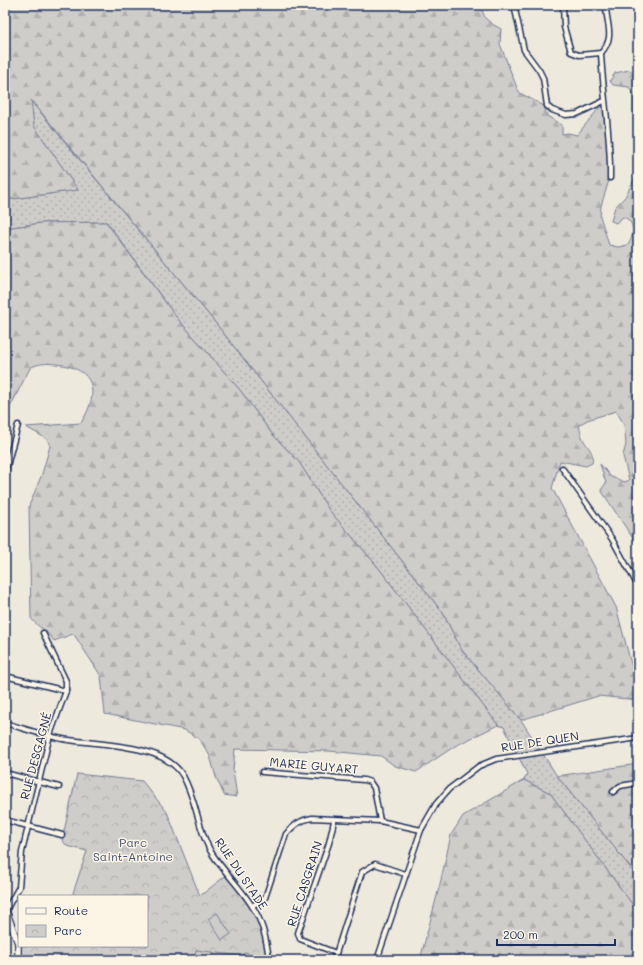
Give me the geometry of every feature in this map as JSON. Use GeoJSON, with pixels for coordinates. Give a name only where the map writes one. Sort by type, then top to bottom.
{"type":"FeatureCollection","features":[{"type":"Feature","properties":{"kind":"street"},"geometry":{"type":"LineString","coordinates":[[514,5],[524,50],[541,74],[547,106],[556,112],[571,115],[577,114],[604,102]]}},
{"type":"Feature","properties":{"kind":"street"},"geometry":{"type":"LineString","coordinates":[[563,5],[564,27],[571,52],[579,55],[601,53]]}},
{"type":"Feature","properties":{"kind":"street"},"geometry":{"type":"LineString","coordinates":[[606,5],[610,35],[609,43],[601,53],[604,102],[610,137],[610,178]]}},
{"type":"Feature","properties":{"kind":"street"},"geometry":{"type":"LineString","coordinates":[[5,473],[7,455],[18,425]]}},
{"type":"Feature","properties":{"kind":"street"},"geometry":{"type":"LineString","coordinates":[[562,468],[612,539],[638,586]]}},
{"type":"Feature","properties":{"kind":"street"},"geometry":{"type":"LineString","coordinates":[[5,676],[66,691],[66,681],[43,633]]}},
{"type":"Feature","properties":{"kind":"street","name":"RUE DESGAGNÉ"},"geometry":{"type":"LineString","coordinates":[[6,909],[19,887],[22,852],[28,826],[50,735],[66,691]]}},
{"type":"Feature","properties":{"kind":"street","name":"RUE DU STADE"},"geometry":{"type":"LineString","coordinates":[[5,723],[68,740],[119,744],[168,760],[183,776],[208,848],[252,906],[261,924],[267,943],[269,960]]}},
{"type":"Feature","properties":{"kind":"street","name":"RUE DE QUEN"},"geometry":{"type":"LineString","coordinates":[[377,960],[421,830],[436,804],[449,789],[480,766],[496,758],[638,738]]}},
{"type":"Feature","properties":{"kind":"street","name":"MARIE GUYART"},"geometry":{"type":"LineString","coordinates":[[262,772],[364,780],[370,782],[374,788],[380,821]]}},
{"type":"Feature","properties":{"kind":"street"},"geometry":{"type":"LineString","coordinates":[[5,773],[58,787]]}},
{"type":"Feature","properties":{"kind":"street"},"geometry":{"type":"LineString","coordinates":[[613,792],[620,786],[638,783]]}},
{"type":"Feature","properties":{"kind":"street"},"geometry":{"type":"LineString","coordinates":[[252,906],[265,898],[286,834],[293,826],[303,820],[312,818],[334,821],[380,821],[421,830]]}},
{"type":"Feature","properties":{"kind":"street"},"geometry":{"type":"LineString","coordinates":[[5,820],[62,835]]}},
{"type":"Feature","properties":{"kind":"street","name":"RUE CASGRAIN"},"geometry":{"type":"LineString","coordinates":[[334,821],[329,843],[298,932],[300,939],[305,942],[336,953]]}},
{"type":"Feature","properties":{"kind":"street"},"geometry":{"type":"LineString","coordinates":[[334,960],[362,872],[375,864],[406,874]]}},
{"type":"Feature","properties":{"kind":"street"},"geometry":{"type":"LineString","coordinates":[[6,909],[18,943],[18,960]]}},
{"type":"Feature","properties":{"kind":"green space"},"geometry":{"type":"Polygon","coordinates":[[[5,5],[480,5],[485,18],[501,29],[500,44],[520,93],[544,106],[547,116],[562,125],[562,134],[568,133],[577,135],[604,102],[610,177],[601,206],[600,216],[609,245],[618,247],[628,245],[632,237],[633,229],[630,222],[623,217],[616,223],[611,221],[615,207],[625,197],[637,174],[634,140],[634,96],[629,87],[613,85],[610,81],[615,73],[629,70],[638,74],[638,546],[601,490],[606,483],[600,464],[611,477],[625,482],[629,480],[623,456],[626,444],[624,424],[616,411],[587,420],[579,425],[582,437],[592,453],[592,463],[586,466],[560,461],[552,488],[616,607],[638,690],[638,700],[598,696],[521,720],[461,649],[443,613],[214,321],[31,100],[34,126],[78,190],[5,200],[5,5]]]}},
{"type":"Feature","properties":{"kind":"green space"},"geometry":{"type":"Polygon","coordinates":[[[30,100],[214,321],[443,613],[461,649],[521,720],[557,776],[638,877],[638,912],[550,793],[524,780],[527,774],[504,727],[498,725],[378,567],[329,510],[299,462],[272,434],[240,390],[177,318],[107,222],[42,223],[5,228],[5,200],[78,190],[34,126],[30,100]]]}},
{"type":"Feature","properties":{"kind":"green space"},"geometry":{"type":"Polygon","coordinates":[[[106,222],[177,318],[240,390],[272,434],[299,462],[329,510],[378,567],[498,725],[455,746],[416,772],[395,766],[381,756],[329,751],[235,749],[233,770],[237,797],[224,795],[216,777],[210,756],[200,740],[185,730],[105,714],[101,676],[75,636],[73,634],[54,641],[31,618],[29,506],[42,474],[50,446],[47,439],[26,427],[81,423],[91,402],[92,392],[91,384],[79,371],[69,366],[39,364],[30,368],[5,417],[5,228],[42,223],[106,222]]]}},
{"type":"Feature","properties":{"kind":"green space"},"geometry":{"type":"Polygon","coordinates":[[[638,764],[638,877],[557,776],[638,764]]]}},
{"type":"Feature","properties":{"kind":"green space","name":"Parc Saint-Antoine"},"geometry":{"type":"Polygon","coordinates":[[[77,774],[142,781],[167,812],[200,896],[229,873],[250,904],[261,924],[269,947],[270,960],[20,960],[20,947],[148,947],[148,895],[72,895],[87,851],[67,846],[62,840],[77,774]]]}},
{"type":"Feature","properties":{"kind":"green space"},"geometry":{"type":"Polygon","coordinates":[[[524,780],[550,793],[638,912],[638,960],[420,960],[451,835],[463,816],[524,780]]]}},
{"type":"Feature","properties":{"kind":"green space"},"geometry":{"type":"Polygon","coordinates":[[[217,913],[231,934],[222,940],[208,919],[217,913]]]}},
{"type":"Feature","properties":{"kind":"green space"},"geometry":{"type":"Polygon","coordinates":[[[196,950],[240,956],[247,952],[253,960],[194,960],[196,950]]]}}]}
